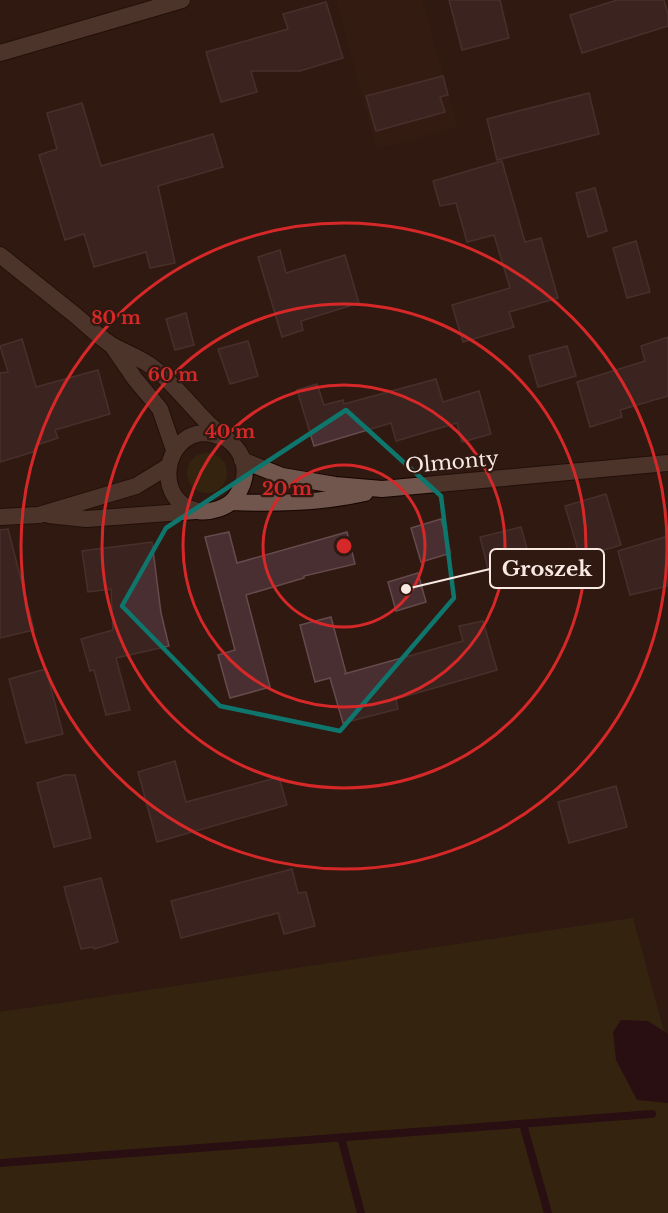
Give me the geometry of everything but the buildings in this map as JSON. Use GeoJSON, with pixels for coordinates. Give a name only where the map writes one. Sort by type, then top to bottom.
{"type":"FeatureCollection","features":[{"type":"Feature","properties":{"kind":"street"},"geometry":{"type":"LineString","coordinates":[[0,53],[182,0]]}},
{"type":"Feature","properties":{"kind":"street"},"geometry":{"type":"LineString","coordinates":[[0,255],[111,344],[150,365],[184,395],[205,420],[239,451],[245,468],[243,487],[232,502],[216,510],[86,519],[39,515],[0,517]]}},
{"type":"Feature","properties":{"kind":"street"},"geometry":{"type":"LineString","coordinates":[[111,344],[160,410],[174,450]]}},
{"type":"Feature","properties":{"kind":"street"},"geometry":{"type":"LineString","coordinates":[[196,511],[180,502],[169,486],[167,467],[174,450],[188,438],[207,433],[225,438]]}},
{"type":"Feature","properties":{"kind":"street","name":"Olmonty"},"geometry":{"type":"LineString","coordinates":[[242,460],[282,476],[334,485],[382,489],[668,463]]}},
{"type":"Feature","properties":{"kind":"street"},"geometry":{"type":"LineString","coordinates":[[39,515],[136,486],[167,467]]}},
{"type":"Feature","properties":{"kind":"street"},"geometry":{"type":"LineString","coordinates":[[232,502],[277,504],[334,500],[382,489]]}},
{"type":"Feature","properties":{"kind":"highlighted area"},"geometry":{"type":"Polygon","coordinates":[[[346,410],[441,496],[454,598],[340,731],[220,706],[122,606],[166,528],[346,410]]]}},
{"type":"Feature","properties":{"kind":"shaded area"},"geometry":{"type":"Polygon","coordinates":[[[337,0],[422,0],[458,127],[376,149],[337,0]]]}},
{"type":"Feature","properties":{"kind":"shaded area"},"geometry":{"type":"Polygon","coordinates":[[[207,453],[215,454],[221,459],[226,465],[226,481],[221,487],[215,492],[207,493],[199,492],[193,487],[188,481],[187,473],[188,465],[193,459],[199,454],[207,453]]]}},
{"type":"Feature","properties":{"kind":"shaded area"},"geometry":{"type":"Polygon","coordinates":[[[633,918],[668,1046],[668,1213],[0,1213],[0,1012],[633,918]]]}},
{"type":"Feature","properties":{"kind":"shaded area"},"geometry":{"type":"Polygon","coordinates":[[[621,1020],[648,1021],[668,1034],[668,1103],[637,1100],[616,1060],[613,1032],[621,1020]]]}},
{"type":"Feature","properties":{"kind":"waterway"},"geometry":{"type":"LineString","coordinates":[[0,1163],[652,1114]]}},
{"type":"Feature","properties":{"kind":"waterway"},"geometry":{"type":"LineString","coordinates":[[523,1124],[548,1213]]}},
{"type":"Feature","properties":{"kind":"waterway"},"geometry":{"type":"LineString","coordinates":[[341,1137],[361,1213]]}},
{"type":"Feature","properties":{"kind":"place","name":"Groszek"},"geometry":{"type":"Point","coordinates":[406,589]}}]}
